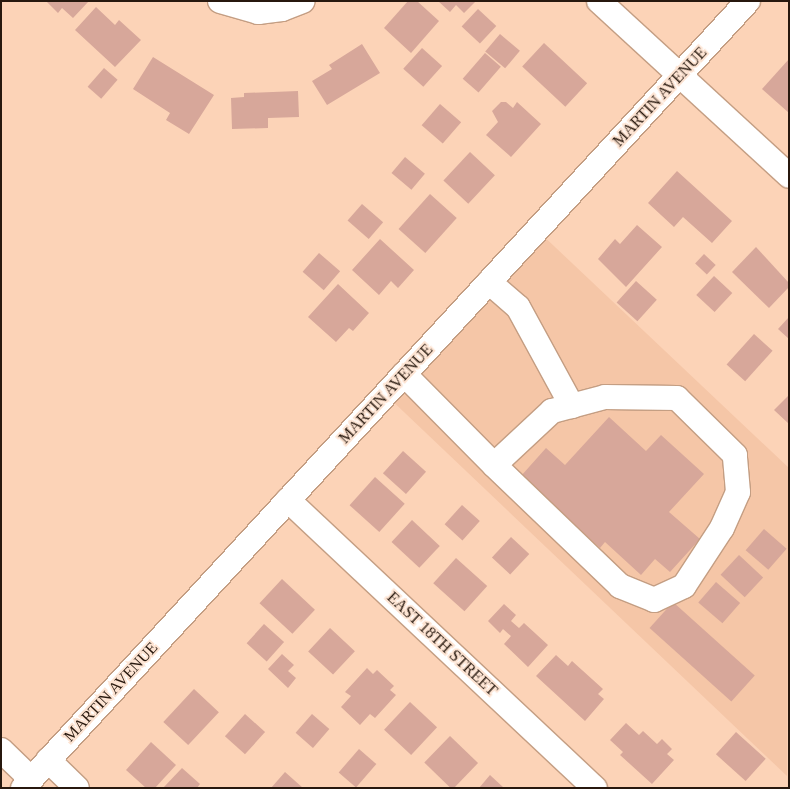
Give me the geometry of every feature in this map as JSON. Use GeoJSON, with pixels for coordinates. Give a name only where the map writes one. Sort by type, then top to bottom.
{"type":"FeatureCollection","features":[{"type":"Feature","properties":{"kind":"street"},"geometry":{"type":"LineString","coordinates":[[220,1],[245,10],[270,12],[303,1]]}},
{"type":"Feature","properties":{"kind":"street"},"geometry":{"type":"LineString","coordinates":[[599,1],[789,176]]}},
{"type":"Feature","properties":{"kind":"street","name":"MARTIN AVENUE"},"geometry":{"type":"LineString","coordinates":[[27,783],[748,1]]}},
{"type":"Feature","properties":{"kind":"street"},"geometry":{"type":"LineString","coordinates":[[490,282],[518,307],[572,406]]}},
{"type":"Feature","properties":{"kind":"street"},"geometry":{"type":"LineString","coordinates":[[404,374],[494,464],[620,586],[654,600],[684,586],[722,528],[738,492],[735,456],[676,398],[606,397],[552,411],[494,464]]}},
{"type":"Feature","properties":{"kind":"street","name":"EAST 18TH STREET"},"geometry":{"type":"LineString","coordinates":[[288,500],[596,788]]}},
{"type":"Feature","properties":{"kind":"street"},"geometry":{"type":"LineString","coordinates":[[1,750],[27,783]]}},
{"type":"Feature","properties":{"kind":"street"},"geometry":{"type":"LineString","coordinates":[[48,760],[77,788]]}},
{"type":"Feature","properties":{"kind":"shaded area"},"geometry":{"type":"Polygon","coordinates":[[[537,230],[789,468],[787,776],[385,394],[537,230]]]}},
{"type":"Feature","properties":{"kind":"building"},"geometry":{"type":"Polygon","coordinates":[[[46,1],[89,1],[73,18],[62,8],[58,13],[46,1]]]}},
{"type":"Feature","properties":{"kind":"building"},"geometry":{"type":"Polygon","coordinates":[[[408,1],[417,1],[439,21],[411,53],[384,28],[408,1]]]}},
{"type":"Feature","properties":{"kind":"building"},"geometry":{"type":"Polygon","coordinates":[[[438,1],[476,1],[464,13],[456,5],[450,12],[438,1]]]}},
{"type":"Feature","properties":{"kind":"building"},"geometry":{"type":"Polygon","coordinates":[[[96,7],[115,25],[119,20],[141,40],[115,67],[75,30],[96,7]]]}},
{"type":"Feature","properties":{"kind":"building"},"geometry":{"type":"Polygon","coordinates":[[[478,9],[496,26],[480,44],[462,27],[478,9]]]}},
{"type":"Feature","properties":{"kind":"building"},"geometry":{"type":"Polygon","coordinates":[[[500,34],[520,51],[505,68],[485,52],[500,34]]]}},
{"type":"Feature","properties":{"kind":"building"},"geometry":{"type":"Polygon","coordinates":[[[544,43],[587,83],[565,107],[522,66],[544,43]]]}},
{"type":"Feature","properties":{"kind":"building"},"geometry":{"type":"Polygon","coordinates":[[[362,44],[380,73],[327,105],[312,81],[332,69],[329,65],[362,44]]]}},
{"type":"Feature","properties":{"kind":"building"},"geometry":{"type":"Polygon","coordinates":[[[422,48],[442,66],[423,87],[403,69],[422,48]]]}},
{"type":"Feature","properties":{"kind":"building"},"geometry":{"type":"Polygon","coordinates":[[[485,53],[501,67],[479,92],[463,79],[485,53]]]}},
{"type":"Feature","properties":{"kind":"building"},"geometry":{"type":"Polygon","coordinates":[[[153,57],[214,95],[189,134],[166,120],[170,113],[133,89],[153,57]]]}},
{"type":"Feature","properties":{"kind":"building"},"geometry":{"type":"Polygon","coordinates":[[[789,59],[789,113],[762,89],[789,59]]]}},
{"type":"Feature","properties":{"kind":"building"},"geometry":{"type":"Polygon","coordinates":[[[104,68],[118,80],[101,99],[88,87],[104,68]]]}},
{"type":"Feature","properties":{"kind":"building"},"geometry":{"type":"Polygon","coordinates":[[[298,91],[299,117],[268,118],[268,128],[232,129],[231,98],[244,97],[244,93],[298,91]]]}},
{"type":"Feature","properties":{"kind":"building"},"geometry":{"type":"Polygon","coordinates":[[[501,102],[506,102],[513,108],[517,102],[541,124],[511,157],[486,135],[498,122],[492,111],[501,102]]]}},
{"type":"Feature","properties":{"kind":"building"},"geometry":{"type":"Polygon","coordinates":[[[440,104],[461,122],[443,144],[422,125],[440,104]]]}},
{"type":"Feature","properties":{"kind":"building"},"geometry":{"type":"Polygon","coordinates":[[[470,152],[495,175],[468,204],[443,181],[470,152]]]}},
{"type":"Feature","properties":{"kind":"building"},"geometry":{"type":"Polygon","coordinates":[[[405,157],[425,174],[411,190],[392,173],[405,157]]]}},
{"type":"Feature","properties":{"kind":"building"},"geometry":{"type":"Polygon","coordinates":[[[677,171],[732,221],[712,243],[683,217],[674,227],[648,203],[677,171]]]}},
{"type":"Feature","properties":{"kind":"building"},"geometry":{"type":"Polygon","coordinates":[[[430,194],[457,218],[425,253],[399,229],[430,194]]]}},
{"type":"Feature","properties":{"kind":"building"},"geometry":{"type":"Polygon","coordinates":[[[362,204],[383,222],[369,239],[348,221],[362,204]]]}},
{"type":"Feature","properties":{"kind":"building"},"geometry":{"type":"Polygon","coordinates":[[[637,225],[662,247],[626,287],[598,259],[615,239],[620,244],[637,225]]]}},
{"type":"Feature","properties":{"kind":"building"},"geometry":{"type":"Polygon","coordinates":[[[380,239],[414,270],[398,288],[391,281],[379,295],[352,270],[380,239]]]}},
{"type":"Feature","properties":{"kind":"building"},"geometry":{"type":"Polygon","coordinates":[[[756,247],[789,283],[789,287],[769,308],[732,272],[756,247]]]}},
{"type":"Feature","properties":{"kind":"building"},"geometry":{"type":"Polygon","coordinates":[[[319,253],[340,271],[324,290],[303,272],[319,253]]]}},
{"type":"Feature","properties":{"kind":"building"},"geometry":{"type":"Polygon","coordinates":[[[704,254],[716,265],[707,274],[695,264],[704,254]]]}},
{"type":"Feature","properties":{"kind":"building"},"geometry":{"type":"Polygon","coordinates":[[[714,276],[732,293],[715,312],[696,295],[714,276]]]}},
{"type":"Feature","properties":{"kind":"building"},"geometry":{"type":"Polygon","coordinates":[[[636,281],[657,300],[637,321],[617,303],[636,281]]]}},
{"type":"Feature","properties":{"kind":"building"},"geometry":{"type":"Polygon","coordinates":[[[338,284],[369,313],[353,331],[349,328],[336,342],[308,317],[338,284]]]}},
{"type":"Feature","properties":{"kind":"building"},"geometry":{"type":"Polygon","coordinates":[[[789,317],[789,339],[778,329],[789,317]]]}},
{"type":"Feature","properties":{"kind":"building"},"geometry":{"type":"Polygon","coordinates":[[[754,334],[773,351],[745,381],[727,364],[754,334]]]}},
{"type":"Feature","properties":{"kind":"building"},"geometry":{"type":"Polygon","coordinates":[[[789,395],[789,424],[774,410],[789,395]]]}},
{"type":"Feature","properties":{"kind":"building"},"geometry":{"type":"Polygon","coordinates":[[[609,417],[646,451],[661,435],[704,474],[669,512],[700,539],[670,572],[655,559],[641,575],[605,542],[600,548],[521,476],[546,448],[565,465],[609,417]]]}},
{"type":"Feature","properties":{"kind":"building"},"geometry":{"type":"Polygon","coordinates":[[[403,451],[426,472],[406,494],[383,473],[403,451]]]}},
{"type":"Feature","properties":{"kind":"building"},"geometry":{"type":"Polygon","coordinates":[[[375,477],[405,504],[379,532],[350,505],[375,477]]]}},
{"type":"Feature","properties":{"kind":"building"},"geometry":{"type":"Polygon","coordinates":[[[462,505],[480,521],[462,540],[445,524],[462,505]]]}},
{"type":"Feature","properties":{"kind":"building"},"geometry":{"type":"Polygon","coordinates":[[[412,520],[440,546],[419,568],[392,542],[412,520]]]}},
{"type":"Feature","properties":{"kind":"building"},"geometry":{"type":"Polygon","coordinates":[[[764,529],[787,549],[768,570],[746,550],[764,529]]]}},
{"type":"Feature","properties":{"kind":"building"},"geometry":{"type":"Polygon","coordinates":[[[511,537],[529,554],[510,575],[492,557],[511,537]]]}},
{"type":"Feature","properties":{"kind":"building"},"geometry":{"type":"Polygon","coordinates":[[[739,555],[763,578],[745,597],[721,575],[739,555]]]}},
{"type":"Feature","properties":{"kind":"building"},"geometry":{"type":"Polygon","coordinates":[[[456,558],[487,586],[464,611],[433,583],[456,558]]]}},
{"type":"Feature","properties":{"kind":"building"},"geometry":{"type":"Polygon","coordinates":[[[282,579],[315,610],[292,634],[259,603],[282,579]]]}},
{"type":"Feature","properties":{"kind":"building"},"geometry":{"type":"Polygon","coordinates":[[[716,582],[740,603],[722,623],[698,602],[716,582]]]}},
{"type":"Feature","properties":{"kind":"building"},"geometry":{"type":"Polygon","coordinates":[[[673,602],[755,676],[731,702],[650,628],[673,602]]]}},
{"type":"Feature","properties":{"kind":"building"},"geometry":{"type":"Polygon","coordinates":[[[504,604],[516,615],[511,621],[519,628],[524,623],[548,645],[528,667],[504,644],[511,636],[503,629],[500,633],[488,621],[504,604]]]}},
{"type":"Feature","properties":{"kind":"building"},"geometry":{"type":"Polygon","coordinates":[[[264,624],[284,642],[267,661],[247,643],[264,624]]]}},
{"type":"Feature","properties":{"kind":"building"},"geometry":{"type":"Polygon","coordinates":[[[330,628],[355,651],[333,675],[308,651],[330,628]]]}},
{"type":"Feature","properties":{"kind":"building"},"geometry":{"type":"Polygon","coordinates":[[[282,654],[294,665],[288,671],[296,678],[288,688],[268,669],[282,654]]]}},
{"type":"Feature","properties":{"kind":"building"},"geometry":{"type":"Polygon","coordinates":[[[556,655],[568,666],[572,661],[603,689],[598,694],[604,699],[585,721],[536,676],[556,655]]]}},
{"type":"Feature","properties":{"kind":"building"},"geometry":{"type":"Polygon","coordinates":[[[367,668],[373,674],[377,670],[394,686],[390,690],[396,695],[375,718],[370,714],[360,725],[341,707],[351,696],[345,692],[367,668]]]}},
{"type":"Feature","properties":{"kind":"building"},"geometry":{"type":"Polygon","coordinates":[[[194,689],[219,712],[188,745],[163,722],[194,689]]]}},
{"type":"Feature","properties":{"kind":"building"},"geometry":{"type":"Polygon","coordinates":[[[410,702],[437,727],[411,755],[384,730],[410,702]]]}},
{"type":"Feature","properties":{"kind":"building"},"geometry":{"type":"Polygon","coordinates":[[[245,714],[265,732],[245,754],[225,736],[245,714]]]}},
{"type":"Feature","properties":{"kind":"building"},"geometry":{"type":"Polygon","coordinates":[[[312,714],[329,729],[313,748],[296,733],[312,714]]]}},
{"type":"Feature","properties":{"kind":"building"},"geometry":{"type":"Polygon","coordinates":[[[626,723],[639,735],[643,731],[657,744],[662,739],[672,749],[667,754],[674,760],[652,784],[620,755],[623,752],[610,740],[626,723]]]}},
{"type":"Feature","properties":{"kind":"building"},"geometry":{"type":"Polygon","coordinates":[[[736,732],[766,759],[746,781],[716,754],[736,732]]]}},
{"type":"Feature","properties":{"kind":"building"},"geometry":{"type":"Polygon","coordinates":[[[450,736],[478,763],[454,788],[451,788],[424,763],[450,736]]]}},
{"type":"Feature","properties":{"kind":"building"},"geometry":{"type":"Polygon","coordinates":[[[151,742],[176,765],[155,788],[146,788],[126,770],[151,742]]]}},
{"type":"Feature","properties":{"kind":"building"},"geometry":{"type":"Polygon","coordinates":[[[359,749],[376,764],[356,787],[339,772],[359,749]]]}},
{"type":"Feature","properties":{"kind":"building"},"geometry":{"type":"Polygon","coordinates":[[[182,768],[200,784],[197,788],[163,788],[182,768]]]}},
{"type":"Feature","properties":{"kind":"building"},"geometry":{"type":"Polygon","coordinates":[[[285,772],[303,788],[271,788],[285,772]]]}},
{"type":"Feature","properties":{"kind":"building"},"geometry":{"type":"Polygon","coordinates":[[[490,775],[504,788],[479,788],[490,775]]]}}]}
